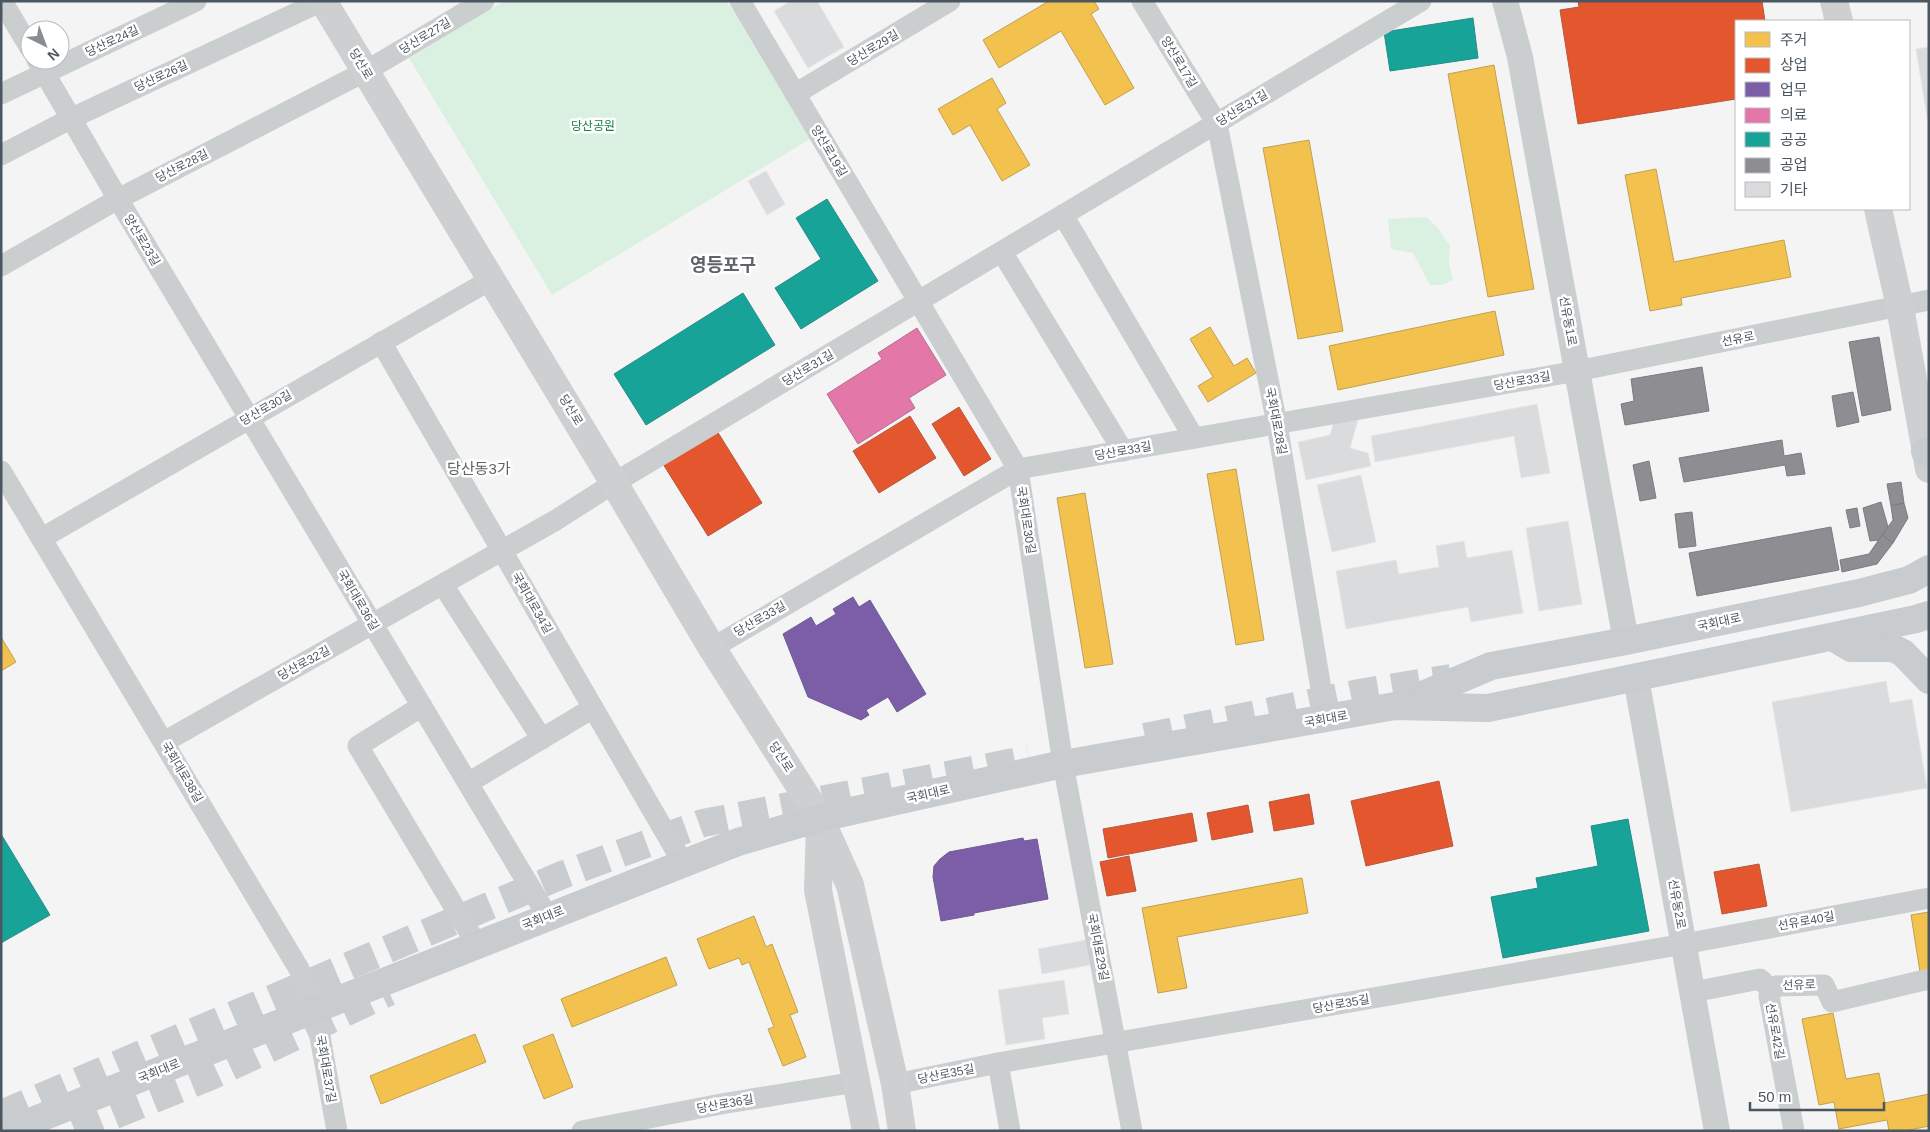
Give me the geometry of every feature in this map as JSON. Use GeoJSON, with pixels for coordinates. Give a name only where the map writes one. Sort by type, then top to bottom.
{"type":"FeatureCollection","features":[{"type":"Feature","properties":{"kind":"main road","name":"당산로"},"geometry":{"type":"LineString","coordinates":[[323,1],[712,648],[820,818],[850,885],[894,1084],[902,1131]]}},
{"type":"Feature","properties":{"kind":"main road"},"geometry":{"type":"LineString","coordinates":[[1834,1],[1838,20]]}},
{"type":"Feature","properties":{"kind":"main road"},"geometry":{"type":"LineString","coordinates":[[1878,210],[1900,307],[1928,458]]}},
{"type":"Feature","properties":{"kind":"main road","name":"국회대로"},"geometry":{"type":"LineString","coordinates":[[1395,706],[1491,666],[1626,641],[1860,593],[1909,580],[1929,569]]}},
{"type":"Feature","properties":{"kind":"main road"},"geometry":{"type":"LineString","coordinates":[[1860,593],[1872,596],[1878,601],[1881,608],[1876,622],[1867,629]]}},
{"type":"Feature","properties":{"kind":"main road","name":"국회대로"},"geometry":{"type":"LineString","coordinates":[[7,1131],[683,863],[738,842],[820,818],[1063,764],[1395,706],[1488,708],[1832,637],[1929,615]]}},
{"type":"Feature","properties":{"kind":"main road"},"geometry":{"type":"LineString","coordinates":[[1832,637],[1851,648],[1893,648],[1903,654],[1929,680]]}},
{"type":"Feature","properties":{"kind":"main road"},"geometry":{"type":"LineString","coordinates":[[820,818],[818,890],[866,1131]]}},
{"type":"Feature","properties":{"kind":"street"},"geometry":{"type":"LineString","coordinates":[[2,1],[20,31]]}},
{"type":"Feature","properties":{"kind":"street","name":"당산로24길"},"geometry":{"type":"LineString","coordinates":[[70,54],[196,1]]}},
{"type":"Feature","properties":{"kind":"street","name":"당산로26길"},"geometry":{"type":"LineString","coordinates":[[1,155],[72,118],[323,1]]}},
{"type":"Feature","properties":{"kind":"street","name":"당산로27길"},"geometry":{"type":"LineString","coordinates":[[366,71],[484,1]]}},
{"type":"Feature","properties":{"kind":"street","name":"양산로19길"},"geometry":{"type":"LineString","coordinates":[[740,1],[919,302]]}},
{"type":"Feature","properties":{"kind":"street","name":"당산로29길"},"geometry":{"type":"LineString","coordinates":[[796,94],[950,1]]}},
{"type":"Feature","properties":{"kind":"street","name":"양산로17길"},"geometry":{"type":"LineString","coordinates":[[1142,1],[1217,124]]}},
{"type":"Feature","properties":{"kind":"street","name":"당산로31길"},"geometry":{"type":"LineString","coordinates":[[614,483],[1421,1]]}},
{"type":"Feature","properties":{"kind":"street","name":"선유동1로"},"geometry":{"type":"LineString","coordinates":[[1505,1],[1520,57],[1626,641]]}},
{"type":"Feature","properties":{"kind":"street","name":"당산로24길"},"geometry":{"type":"LineString","coordinates":[[1,94],[35,70]]}},
{"type":"Feature","properties":{"kind":"street","name":"양산로23길"},"geometry":{"type":"LineString","coordinates":[[43,70],[249,418]]}},
{"type":"Feature","properties":{"kind":"street","name":"당산로28길"},"geometry":{"type":"LineString","coordinates":[[1,266],[118,199],[366,71]]}},
{"type":"Feature","properties":{"kind":"street","name":"국회대로28길"},"geometry":{"type":"LineString","coordinates":[[1217,124],[1277,424],[1326,719]]}},
{"type":"Feature","properties":{"kind":"street"},"geometry":{"type":"LineString","coordinates":[[1063,215],[1194,438]]}},
{"type":"Feature","properties":{"kind":"street"},"geometry":{"type":"LineString","coordinates":[[1002,252],[1123,451]]}},
{"type":"Feature","properties":{"kind":"street","name":"당산로30길"},"geometry":{"type":"LineString","coordinates":[[42,538],[380,342],[492,280]]}},
{"type":"Feature","properties":{"kind":"street","name":"선유로"},"geometry":{"type":"LineString","coordinates":[[1577,371],[1929,300]]}},
{"type":"Feature","properties":{"kind":"street","name":"국회대로30길"},"geometry":{"type":"LineString","coordinates":[[919,302],[1018,469],[1063,764]]}},
{"type":"Feature","properties":{"kind":"street","name":"국회대로34길"},"geometry":{"type":"LineString","coordinates":[[380,342],[683,863]]}},
{"type":"Feature","properties":{"kind":"street","name":"당산로33길"},"geometry":{"type":"LineString","coordinates":[[712,648],[1018,469],[1577,371]]}},
{"type":"Feature","properties":{"kind":"street","name":"국회대로36길"},"geometry":{"type":"LineString","coordinates":[[249,418],[548,917]]}},
{"type":"Feature","properties":{"kind":"street","name":"국회대로38길"},"geometry":{"type":"LineString","coordinates":[[1,471],[299,969],[315,1009]]}},
{"type":"Feature","properties":{"kind":"street","name":"당산로32길"},"geometry":{"type":"LineString","coordinates":[[164,742],[556,520],[614,483]]}},
{"type":"Feature","properties":{"kind":"street"},"geometry":{"type":"LineString","coordinates":[[443,585],[542,739]]}},
{"type":"Feature","properties":{"kind":"street","name":"선유동2로"},"geometry":{"type":"LineString","coordinates":[[1636,678],[1717,1131]]}},
{"type":"Feature","properties":{"kind":"street"},"geometry":{"type":"LineString","coordinates":[[422,706],[358,746],[477,944]]}},
{"type":"Feature","properties":{"kind":"street"},"geometry":{"type":"LineString","coordinates":[[468,783],[594,708]]}},
{"type":"Feature","properties":{"kind":"street","name":"국회대로29길"},"geometry":{"type":"LineString","coordinates":[[1063,764],[1116,1043],[1127,1130]]}},
{"type":"Feature","properties":{"kind":"street","name":"선유로40길"},"geometry":{"type":"LineString","coordinates":[[1684,944],[1929,898]]}},
{"type":"Feature","properties":{"kind":"street","name":"당산로35길"},"geometry":{"type":"LineString","coordinates":[[894,1084],[998,1063],[1684,944]]}},
{"type":"Feature","properties":{"kind":"street","name":"선유로"},"geometry":{"type":"LineString","coordinates":[[1693,992],[1760,979],[1772,991],[1776,986],[1824,984],[1832,1002],[1929,979]]}},
{"type":"Feature","properties":{"kind":"street","name":"선유로42길"},"geometry":{"type":"LineString","coordinates":[[1772,991],[1769,996],[1794,1131]]}},
{"type":"Feature","properties":{"kind":"street","name":"국회대로37길"},"geometry":{"type":"LineString","coordinates":[[315,1009],[334,1130]]}},
{"type":"Feature","properties":{"kind":"street"},"geometry":{"type":"LineString","coordinates":[[998,1063],[1010,1131]]}},
{"type":"Feature","properties":{"kind":"street","name":"당산로36길"},"geometry":{"type":"LineString","coordinates":[[590,1130],[721,1104],[856,1082]]}},
{"type":"Feature","properties":{"kind":"green space","name":"당산공원"},"geometry":{"type":"Polygon","coordinates":[[[504,1],[727,1],[810,139],[552,295],[409,58],[504,1]]]}},
{"type":"Feature","properties":{"kind":"green space"},"geometry":{"type":"Polygon","coordinates":[[[1426,217],[1438,228],[1450,246],[1449,263],[1453,280],[1442,285],[1430,285],[1413,253],[1391,249],[1388,219],[1426,217]]]}},
{"type":"Feature","properties":{"kind":"building: 주거"},"geometry":{"type":"Polygon","coordinates":[[[1049,1],[1094,1],[1099,9],[1091,14],[1134,88],[1105,105],[1061,31],[999,68],[983,40],[1049,1]]]}},
{"type":"Feature","properties":{"kind":"building: 주거"},"geometry":{"type":"Polygon","coordinates":[[[1494,65],[1534,289],[1488,297],[1448,74],[1494,65]]]}},
{"type":"Feature","properties":{"kind":"building: 주거"},"geometry":{"type":"Polygon","coordinates":[[[992,78],[1006,103],[997,109],[1030,165],[1002,181],[970,125],[953,135],[938,109],[992,78]]]}},
{"type":"Feature","properties":{"kind":"building: 주거"},"geometry":{"type":"Polygon","coordinates":[[[1309,140],[1343,331],[1298,339],[1263,148],[1309,140]]]}},
{"type":"Feature","properties":{"kind":"building: 주거"},"geometry":{"type":"Polygon","coordinates":[[[1656,169],[1674,262],[1784,240],[1791,277],[1681,298],[1682,305],[1650,311],[1625,175],[1656,169]]]}},
{"type":"Feature","properties":{"kind":"building: 주거"},"geometry":{"type":"Polygon","coordinates":[[[1495,311],[1504,355],[1338,390],[1329,346],[1495,311]]]}},
{"type":"Feature","properties":{"kind":"building: 주거"},"geometry":{"type":"Polygon","coordinates":[[[1210,327],[1234,366],[1247,358],[1256,373],[1208,402],[1198,386],[1213,377],[1190,339],[1210,327]]]}},
{"type":"Feature","properties":{"kind":"building: 주거"},"geometry":{"type":"Polygon","coordinates":[[[1236,469],[1264,640],[1236,645],[1207,474],[1236,469]]]}},
{"type":"Feature","properties":{"kind":"building: 주거"},"geometry":{"type":"Polygon","coordinates":[[[1085,493],[1113,664],[1085,668],[1057,498],[1085,493]]]}},
{"type":"Feature","properties":{"kind":"building: 주거"},"geometry":{"type":"Polygon","coordinates":[[[1,637],[16,662],[1,671],[1,637]]]}},
{"type":"Feature","properties":{"kind":"building: 주거"},"geometry":{"type":"Polygon","coordinates":[[[1302,878],[1308,913],[1177,937],[1187,988],[1158,993],[1142,908],[1302,878]]]}},
{"type":"Feature","properties":{"kind":"building: 주거"},"geometry":{"type":"Polygon","coordinates":[[[1929,912],[1929,970],[1920,972],[1911,915],[1929,912]]]}},
{"type":"Feature","properties":{"kind":"building: 주거"},"geometry":{"type":"Polygon","coordinates":[[[754,916],[766,947],[772,944],[798,1012],[790,1015],[806,1057],[783,1066],[768,1029],[774,1027],[749,962],[742,965],[739,958],[709,969],[697,939],[754,916]]]}},
{"type":"Feature","properties":{"kind":"building: 주거"},"geometry":{"type":"Polygon","coordinates":[[[666,957],[677,985],[572,1027],[561,999],[666,957]]]}},
{"type":"Feature","properties":{"kind":"building: 주거"},"geometry":{"type":"Polygon","coordinates":[[[1833,1013],[1846,1079],[1879,1073],[1885,1103],[1929,1094],[1929,1126],[1905,1131],[1889,1131],[1887,1120],[1839,1129],[1834,1102],[1819,1105],[1802,1019],[1833,1013]]]}},
{"type":"Feature","properties":{"kind":"building: 주거"},"geometry":{"type":"Polygon","coordinates":[[[475,1034],[486,1062],[381,1104],[370,1076],[475,1034]]]}},
{"type":"Feature","properties":{"kind":"building: 주거"},"geometry":{"type":"Polygon","coordinates":[[[553,1034],[573,1087],[544,1099],[523,1046],[553,1034]]]}},
{"type":"Feature","properties":{"kind":"building: 상업"},"geometry":{"type":"Polygon","coordinates":[[[1578,1],[1762,1],[1765,20],[1735,20],[1735,99],[1578,124],[1560,10],[1579,7],[1578,1]]]}},
{"type":"Feature","properties":{"kind":"building: 상업"},"geometry":{"type":"Polygon","coordinates":[[[959,407],[991,459],[964,476],[932,424],[959,407]]]}},
{"type":"Feature","properties":{"kind":"building: 상업"},"geometry":{"type":"Polygon","coordinates":[[[910,416],[936,458],[879,493],[853,451],[910,416]]]}},
{"type":"Feature","properties":{"kind":"building: 상업"},"geometry":{"type":"Polygon","coordinates":[[[717,431],[762,503],[708,536],[663,464],[717,431]]]}},
{"type":"Feature","properties":{"kind":"building: 상업"},"geometry":{"type":"Polygon","coordinates":[[[1439,781],[1453,846],[1366,866],[1351,801],[1439,781]]]}},
{"type":"Feature","properties":{"kind":"building: 상업"},"geometry":{"type":"Polygon","coordinates":[[[1309,794],[1314,824],[1274,831],[1269,802],[1309,794]]]}},
{"type":"Feature","properties":{"kind":"building: 상업"},"geometry":{"type":"Polygon","coordinates":[[[1248,805],[1253,832],[1212,840],[1207,813],[1248,805]]]}},
{"type":"Feature","properties":{"kind":"building: 상업"},"geometry":{"type":"Polygon","coordinates":[[[1192,813],[1197,841],[1108,858],[1103,829],[1192,813]]]}},
{"type":"Feature","properties":{"kind":"building: 상업"},"geometry":{"type":"Polygon","coordinates":[[[1129,856],[1136,891],[1107,896],[1100,862],[1129,856]]]}},
{"type":"Feature","properties":{"kind":"building: 상업"},"geometry":{"type":"Polygon","coordinates":[[[1759,864],[1767,906],[1722,914],[1714,872],[1759,864]]]}},
{"type":"Feature","properties":{"kind":"building: 업무"},"geometry":{"type":"Polygon","coordinates":[[[853,597],[859,607],[870,600],[926,694],[897,712],[888,697],[866,710],[869,715],[861,720],[808,697],[783,634],[811,617],[816,626],[836,614],[833,609],[853,597]]]}},
{"type":"Feature","properties":{"kind":"building: 업무"},"geometry":{"type":"Polygon","coordinates":[[[1023,838],[1024,841],[1037,839],[1048,899],[941,921],[933,877],[934,866],[940,859],[949,852],[1023,838]]]}},
{"type":"Feature","properties":{"kind":"building: 의료"},"geometry":{"type":"Polygon","coordinates":[[[917,328],[946,375],[909,398],[915,408],[858,444],[827,394],[882,359],[878,353],[917,328]]]}},
{"type":"Feature","properties":{"kind":"building: 공공"},"geometry":{"type":"Polygon","coordinates":[[[1473,18],[1478,58],[1390,71],[1384,32],[1473,18]]]}},
{"type":"Feature","properties":{"kind":"building: 공공"},"geometry":{"type":"Polygon","coordinates":[[[827,199],[878,281],[801,329],[775,288],[821,259],[796,218],[827,199]]]}},
{"type":"Feature","properties":{"kind":"building: 공공"},"geometry":{"type":"Polygon","coordinates":[[[743,293],[775,345],[646,425],[614,374],[743,293]]]}},
{"type":"Feature","properties":{"kind":"building: 공공"},"geometry":{"type":"Polygon","coordinates":[[[1628,819],[1649,931],[1503,958],[1491,897],[1538,888],[1536,878],[1598,866],[1591,826],[1628,819]]]}},
{"type":"Feature","properties":{"kind":"building: 공공"},"geometry":{"type":"Polygon","coordinates":[[[1,834],[50,915],[1,943],[1,834]]]}},
{"type":"Feature","properties":{"kind":"building: 공업"},"geometry":{"type":"Polygon","coordinates":[[[1879,337],[1891,410],[1862,416],[1849,342],[1879,337]]]}},
{"type":"Feature","properties":{"kind":"building: 공업"},"geometry":{"type":"Polygon","coordinates":[[[1702,367],[1709,411],[1625,425],[1621,404],[1634,401],[1631,379],[1702,367]]]}},
{"type":"Feature","properties":{"kind":"building: 공업"},"geometry":{"type":"Polygon","coordinates":[[[1853,392],[1859,422],[1837,427],[1832,396],[1853,392]]]}},
{"type":"Feature","properties":{"kind":"building: 공업"},"geometry":{"type":"Polygon","coordinates":[[[1782,440],[1784,456],[1801,453],[1805,474],[1787,476],[1785,465],[1684,482],[1679,458],[1782,440]]]}},
{"type":"Feature","properties":{"kind":"building: 공업"},"geometry":{"type":"Polygon","coordinates":[[[1649,461],[1656,498],[1640,501],[1633,465],[1649,461]]]}},
{"type":"Feature","properties":{"kind":"building: 공업"},"geometry":{"type":"Polygon","coordinates":[[[1901,482],[1904,503],[1891,506],[1887,484],[1901,482]]]}},
{"type":"Feature","properties":{"kind":"building: 공업"},"geometry":{"type":"Polygon","coordinates":[[[1881,502],[1888,527],[1879,540],[1870,541],[1863,508],[1881,502]]]}},
{"type":"Feature","properties":{"kind":"building: 공업"},"geometry":{"type":"Polygon","coordinates":[[[1904,503],[1908,518],[1893,543],[1882,535],[1893,520],[1891,506],[1904,503]]]}},
{"type":"Feature","properties":{"kind":"building: 공업"},"geometry":{"type":"Polygon","coordinates":[[[1857,508],[1860,526],[1850,528],[1846,510],[1857,508]]]}},
{"type":"Feature","properties":{"kind":"building: 공업"},"geometry":{"type":"Polygon","coordinates":[[[1692,512],[1696,546],[1679,548],[1675,514],[1692,512]]]}},
{"type":"Feature","properties":{"kind":"building: 공업"},"geometry":{"type":"Polygon","coordinates":[[[1831,527],[1839,570],[1697,596],[1689,553],[1831,527]]]}},
{"type":"Feature","properties":{"kind":"building: 공업"},"geometry":{"type":"Polygon","coordinates":[[[1882,535],[1893,543],[1877,564],[1842,572],[1840,560],[1869,554],[1882,535]]]}},
{"type":"Feature","properties":{"kind":"building: 기타"},"geometry":{"type":"Polygon","coordinates":[[[791,1],[817,1],[844,47],[808,68],[774,11],[791,1]]]}},
{"type":"Feature","properties":{"kind":"building: 기타"},"geometry":{"type":"Polygon","coordinates":[[[1929,47],[1929,129],[1916,49],[1929,47]]]}},
{"type":"Feature","properties":{"kind":"building: 기타"},"geometry":{"type":"Polygon","coordinates":[[[766,171],[785,204],[767,215],[748,181],[766,171]]]}},
{"type":"Feature","properties":{"kind":"building: 기타"},"geometry":{"type":"Polygon","coordinates":[[[1537,404],[1550,473],[1521,478],[1514,436],[1375,462],[1371,436],[1537,404]]]}},
{"type":"Feature","properties":{"kind":"building: 기타"},"geometry":{"type":"Polygon","coordinates":[[[1359,416],[1350,448],[1368,453],[1371,466],[1306,480],[1298,442],[1330,435],[1334,421],[1359,416]]]}},
{"type":"Feature","properties":{"kind":"building: 기타"},"geometry":{"type":"Polygon","coordinates":[[[1361,475],[1376,542],[1332,552],[1317,485],[1361,475]]]}},
{"type":"Feature","properties":{"kind":"building: 기타"},"geometry":{"type":"Polygon","coordinates":[[[1568,521],[1582,604],[1539,611],[1526,528],[1568,521]]]}},
{"type":"Feature","properties":{"kind":"building: 기타"},"geometry":{"type":"Polygon","coordinates":[[[1464,541],[1467,558],[1512,550],[1523,613],[1471,622],[1468,607],[1346,629],[1336,571],[1396,560],[1399,574],[1439,567],[1436,546],[1464,541]]]}},
{"type":"Feature","properties":{"kind":"building: 기타"},"geometry":{"type":"Polygon","coordinates":[[[1886,681],[1890,703],[1912,699],[1927,788],[1791,812],[1772,702],[1886,681]]]}},
{"type":"Feature","properties":{"kind":"building: 기타"},"geometry":{"type":"Polygon","coordinates":[[[1086,940],[1090,965],[1042,974],[1038,949],[1086,940]]]}},
{"type":"Feature","properties":{"kind":"building: 기타"},"geometry":{"type":"Polygon","coordinates":[[[1064,980],[1069,1014],[1042,1018],[1045,1039],[1006,1045],[998,990],[1064,980]]]}},
{"type":"Feature","properties":{"kind":"tunnel"},"geometry":{"type":"LineString","coordinates":[[1145,737],[1359,693],[1451,678]]}},
{"type":"Feature","properties":{"kind":"tunnel"},"geometry":{"type":"LineString","coordinates":[[1,1114],[562,875],[703,823],[1029,759]]}},
{"type":"Feature","properties":{"kind":"tunnel"},"geometry":{"type":"LineString","coordinates":[[75,1131],[211,1076],[389,992]]}},
{"type":"Feature","properties":{"kind":"district","name":"영등포구"},"geometry":{"type":"Point","coordinates":[723,265]}},
{"type":"Feature","properties":{"kind":"district","name":"당산동3가"},"geometry":{"type":"Point","coordinates":[479,468]}}]}
